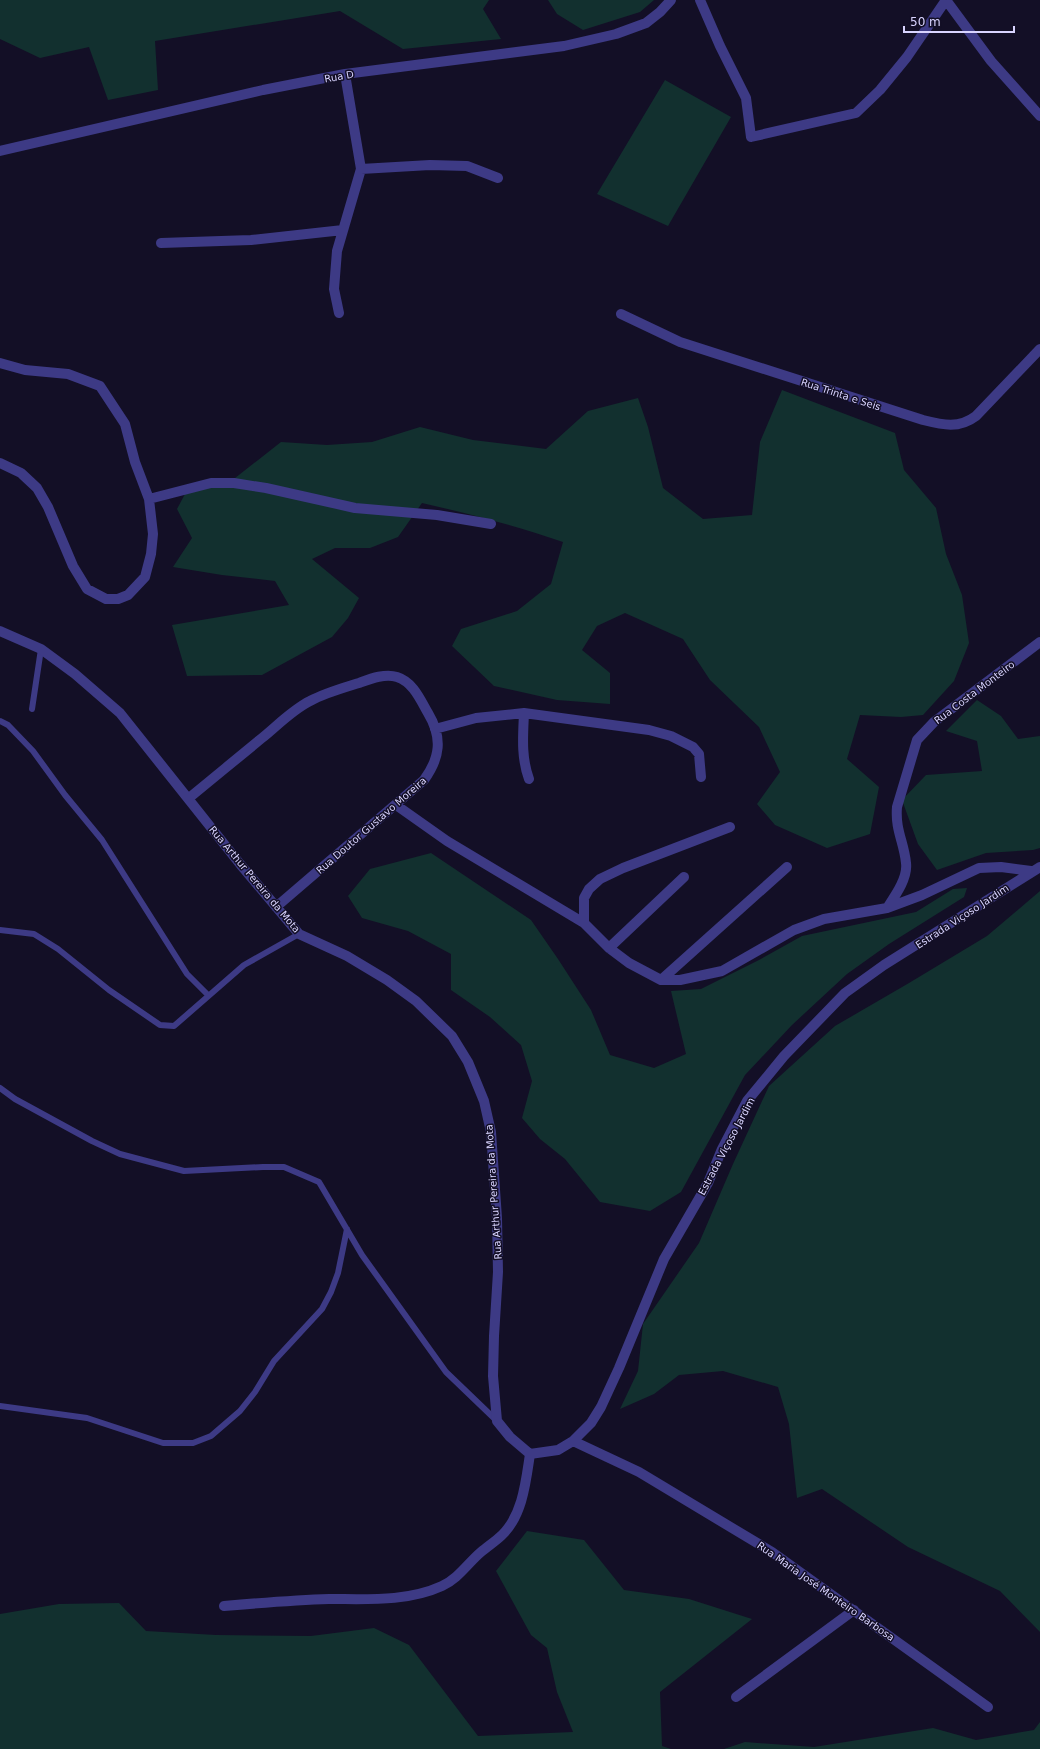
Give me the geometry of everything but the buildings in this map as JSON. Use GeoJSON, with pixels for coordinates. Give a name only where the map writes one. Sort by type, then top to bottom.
{"type":"FeatureCollection","features":[{"type":"Feature","properties":{"kind":"street","name":"Rua D"},"geometry":{"type":"LineString","coordinates":[[0,152],[263,90],[345,74],[564,46],[616,34],[646,23],[660,12],[671,0]]}},
{"type":"Feature","properties":{"kind":"street"},"geometry":{"type":"LineString","coordinates":[[700,0],[720,46],[746,98],[751,137],[856,113],[880,90],[903,62],[946,0],[991,61],[1040,116]]}},
{"type":"Feature","properties":{"kind":"street"},"geometry":{"type":"LineString","coordinates":[[339,313],[334,289],[337,251],[361,169],[345,74]]}},
{"type":"Feature","properties":{"kind":"street"},"geometry":{"type":"LineString","coordinates":[[361,169],[430,165],[467,166],[498,178]]}},
{"type":"Feature","properties":{"kind":"street"},"geometry":{"type":"LineString","coordinates":[[161,243],[251,240],[343,230]]}},
{"type":"Feature","properties":{"kind":"street","name":"Rua Trinta e Seis"},"geometry":{"type":"LineString","coordinates":[[622,314],[680,342],[923,420],[953,426],[966,423],[976,416],[1040,349]]}},
{"type":"Feature","properties":{"kind":"street"},"geometry":{"type":"LineString","coordinates":[[0,363],[25,370],[68,374],[100,386],[125,424],[135,462],[149,499],[153,534],[151,554],[145,577],[128,595],[118,599],[106,599],[87,589],[73,566],[48,507],[37,488],[21,473],[0,463]]}},
{"type":"Feature","properties":{"kind":"street"},"geometry":{"type":"LineString","coordinates":[[149,499],[211,483],[234,483],[266,488],[355,508],[437,515],[491,524]]}},
{"type":"Feature","properties":{"kind":"street","name":"Rua Arthur Pereira da Mota"},"geometry":{"type":"LineString","coordinates":[[0,631],[41,649],[75,674],[120,713],[299,934],[347,956],[386,980],[416,1001],[452,1036],[468,1062],[484,1101],[491,1132],[497,1218],[498,1272],[493,1376],[497,1421]]}},
{"type":"Feature","properties":{"kind":"street","name":"Rua Costa Monteiro"},"geometry":{"type":"LineString","coordinates":[[887,908],[896,896],[906,871],[906,863],[896,819],[897,807],[917,740],[934,722],[1040,642]]}},
{"type":"Feature","properties":{"kind":"street","name":"Rua Doutor Gustavo Moreira"},"geometry":{"type":"LineString","coordinates":[[189,798],[288,717],[310,701],[373,678],[396,676],[407,682],[420,698],[431,718],[438,743],[437,756],[433,767],[424,780],[396,805],[276,907]]}},
{"type":"Feature","properties":{"kind":"street"},"geometry":{"type":"LineString","coordinates":[[524,713],[522,752],[524,766],[529,779]]}},
{"type":"Feature","properties":{"kind":"street"},"geometry":{"type":"LineString","coordinates":[[435,729],[476,718],[524,713],[631,727],[671,736],[684,741],[699,754],[701,777]]}},
{"type":"Feature","properties":{"kind":"street"},"geometry":{"type":"LineString","coordinates":[[396,805],[460,849],[584,923],[609,948],[630,963],[661,980],[697,977],[722,971],[794,930],[824,919],[887,908],[922,895],[978,868],[1001,867],[1036,869]]}},
{"type":"Feature","properties":{"kind":"street"},"geometry":{"type":"LineString","coordinates":[[584,923],[584,898],[589,889],[600,879],[623,868],[730,827]]}},
{"type":"Feature","properties":{"kind":"street"},"geometry":{"type":"LineString","coordinates":[[661,980],[787,867]]}},
{"type":"Feature","properties":{"kind":"street","name":"Estrada Viçoso Jardim"},"geometry":{"type":"LineString","coordinates":[[530,1454],[558,1450],[574,1440],[591,1423],[601,1407],[620,1368],[664,1259],[708,1183],[722,1149],[752,1095],[788,1051],[845,993],[884,966],[1036,869]]}},
{"type":"Feature","properties":{"kind":"street"},"geometry":{"type":"LineString","coordinates":[[609,948],[684,877]]}},
{"type":"Feature","properties":{"kind":"street"},"geometry":{"type":"LineString","coordinates":[[224,1606],[315,1600],[371,1600],[422,1594],[444,1585],[459,1574],[480,1552],[503,1535],[515,1517],[526,1484],[530,1454],[510,1437],[497,1421]]}},
{"type":"Feature","properties":{"kind":"street","name":"Rua Maria José Monteiro Barbosa"},"geometry":{"type":"LineString","coordinates":[[574,1440],[638,1472],[721,1520],[806,1575],[988,1707]]}},
{"type":"Feature","properties":{"kind":"street"},"geometry":{"type":"LineString","coordinates":[[736,1697],[854,1610]]}},
{"type":"Feature","properties":{"kind":"lane"},"geometry":{"type":"LineString","coordinates":[[32,708],[41,649]]}},
{"type":"Feature","properties":{"kind":"lane"},"geometry":{"type":"LineString","coordinates":[[0,721],[8,725],[33,751],[102,840],[187,974],[208,995]]}},
{"type":"Feature","properties":{"kind":"lane"},"geometry":{"type":"LineString","coordinates":[[0,930],[34,934],[58,949],[109,990],[160,1024],[174,1026],[244,965],[299,934]]}},
{"type":"Feature","properties":{"kind":"lane"},"geometry":{"type":"LineString","coordinates":[[0,1088],[15,1099],[92,1141],[120,1154],[184,1171],[263,1167],[284,1168],[319,1182],[362,1255],[446,1372],[497,1421]]}},
{"type":"Feature","properties":{"kind":"lane"},"geometry":{"type":"LineString","coordinates":[[0,1406],[87,1418],[163,1443],[193,1443],[211,1436],[240,1411],[255,1392],[274,1361],[322,1309],[331,1292],[338,1273],[347,1229]]}},
{"type":"Feature","properties":{"kind":"green space"},"geometry":{"type":"Polygon","coordinates":[[[0,0],[489,0],[483,9],[501,39],[403,49],[340,11],[155,41],[158,90],[108,100],[89,47],[40,58],[0,39],[0,0]]]}},
{"type":"Feature","properties":{"kind":"green space"},"geometry":{"type":"Polygon","coordinates":[[[548,0],[654,0],[640,12],[583,30],[557,14],[548,0]]]}},
{"type":"Feature","properties":{"kind":"green space"},"geometry":{"type":"Polygon","coordinates":[[[665,80],[731,117],[668,226],[597,194],[665,80]]]}},
{"type":"Feature","properties":{"kind":"green space"},"geometry":{"type":"Polygon","coordinates":[[[782,390],[895,433],[904,470],[936,508],[946,554],[962,595],[969,643],[954,681],[923,715],[901,717],[860,715],[847,759],[879,787],[870,834],[827,848],[775,825],[757,804],[780,772],[759,727],[710,680],[683,639],[625,613],[597,626],[582,650],[610,673],[610,704],[557,700],[494,686],[452,646],[461,629],[517,611],[551,584],[563,542],[458,511],[422,503],[398,537],[370,548],[335,548],[312,559],[359,598],[348,618],[332,637],[262,675],[187,676],[172,625],[289,605],[275,581],[222,575],[173,567],[192,538],[177,509],[185,494],[230,482],[281,442],[327,445],[372,442],[420,427],[473,440],[546,449],[588,411],[638,398],[648,427],[663,488],[703,519],[752,515],[760,442],[782,390]]]}},
{"type":"Feature","properties":{"kind":"green space"},"geometry":{"type":"Polygon","coordinates":[[[977,700],[1001,716],[1018,739],[1040,736],[1040,848],[1033,850],[986,853],[937,870],[918,844],[902,800],[926,775],[982,771],[977,741],[946,731],[977,700]]]}},
{"type":"Feature","properties":{"kind":"green space"},"geometry":{"type":"Polygon","coordinates":[[[431,853],[531,920],[591,1010],[610,1055],[654,1068],[686,1054],[671,991],[701,989],[759,960],[802,936],[916,912],[953,889],[967,888],[964,897],[889,944],[847,974],[792,1025],[745,1075],[681,1192],[650,1211],[600,1202],[565,1159],[540,1139],[522,1118],[532,1081],[521,1045],[490,1017],[451,990],[451,954],[408,931],[362,918],[348,896],[370,869],[431,853]]]}},
{"type":"Feature","properties":{"kind":"green space"},"geometry":{"type":"Polygon","coordinates":[[[1040,891],[1040,1632],[1000,1591],[908,1547],[822,1489],[797,1498],[789,1424],[778,1387],[723,1371],[679,1375],[654,1394],[620,1409],[638,1371],[643,1324],[699,1243],[769,1086],[835,1026],[987,936],[1040,891]]]}},
{"type":"Feature","properties":{"kind":"green space"},"geometry":{"type":"Polygon","coordinates":[[[527,1531],[584,1540],[624,1590],[689,1599],[752,1619],[660,1692],[662,1746],[671,1749],[0,1749],[0,1614],[59,1604],[119,1603],[146,1631],[216,1635],[311,1636],[374,1628],[409,1645],[478,1736],[573,1732],[557,1692],[547,1648],[531,1635],[496,1571],[527,1531]]]}},
{"type":"Feature","properties":{"kind":"green space"},"geometry":{"type":"Polygon","coordinates":[[[1040,1722],[1040,1749],[724,1749],[745,1742],[814,1747],[933,1728],[976,1740],[1034,1730],[1040,1722]]]}}]}
